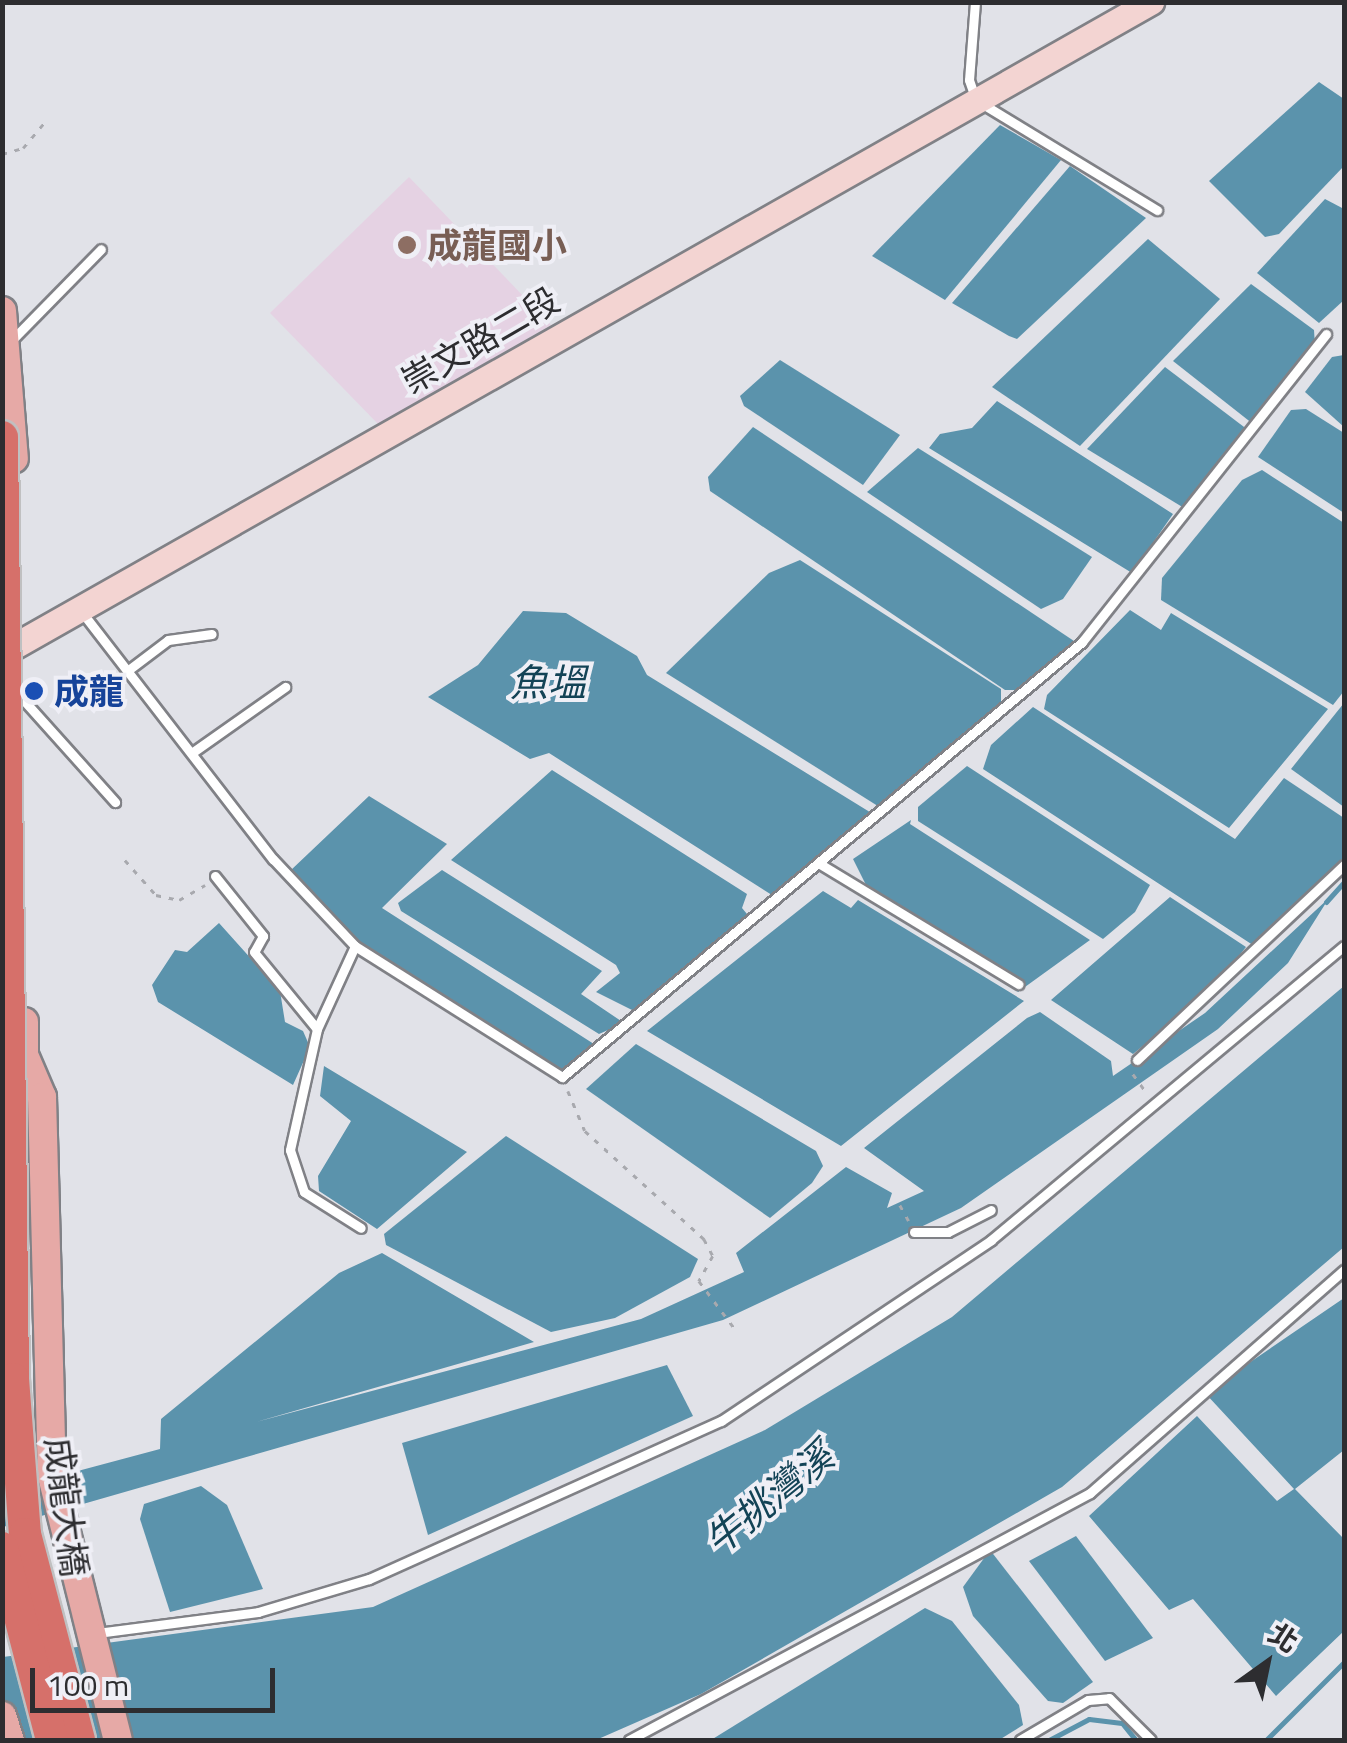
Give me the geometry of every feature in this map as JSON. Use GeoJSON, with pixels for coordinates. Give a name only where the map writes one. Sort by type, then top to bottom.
{"type":"FeatureCollection","features":[{"type":"Feature","properties":{"kind":"highway","name":"成龍大橋"},"geometry":{"type":"LineString","coordinates":[[2,437],[13,1379],[25,1534],[79,1740]]}},
{"type":"Feature","properties":{"kind":"highway","name":"成龍大橋"},"geometry":{"type":"LineString","coordinates":[[2,1548],[52,1740]]}},
{"type":"Feature","properties":{"kind":"main road"},"geometry":{"type":"LineString","coordinates":[[2,311],[6,344],[10,649],[20,694],[24,1055],[42,1098],[41,1187],[52,1476],[84,1634],[118,1740]]}},
{"type":"Feature","properties":{"kind":"main road"},"geometry":{"type":"LineString","coordinates":[[2,1189],[41,1187]]}},
{"type":"Feature","properties":{"kind":"main road"},"geometry":{"type":"LineString","coordinates":[[2,1716],[10,1740]]}},
{"type":"Feature","properties":{"kind":"street","name":"崇文路二段"},"geometry":{"type":"LineString","coordinates":[[10,649],[1151,2]]}},
{"type":"Feature","properties":{"kind":"lane"},"geometry":{"type":"LineString","coordinates":[[975,2],[969,80],[976,100],[1158,210]]}},
{"type":"Feature","properties":{"kind":"lane"},"geometry":{"type":"LineString","coordinates":[[6,344],[101,249]]}},
{"type":"Feature","properties":{"kind":"lane"},"geometry":{"type":"LineString","coordinates":[[80,609],[131,668],[329,927],[562,1077],[1082,642],[1326,334]]}},
{"type":"Feature","properties":{"kind":"lane"},"geometry":{"type":"LineString","coordinates":[[131,668],[168,640],[212,634]]}},
{"type":"Feature","properties":{"kind":"lane"},"geometry":{"type":"LineString","coordinates":[[193,752],[286,686]]}},
{"type":"Feature","properties":{"kind":"lane"},"geometry":{"type":"LineString","coordinates":[[20,694],[115,802]]}},
{"type":"Feature","properties":{"kind":"lane"},"geometry":{"type":"LineString","coordinates":[[820,864],[1018,984]]}},
{"type":"Feature","properties":{"kind":"lane"},"geometry":{"type":"LineString","coordinates":[[1137,1060],[1344,864]]}},
{"type":"Feature","properties":{"kind":"lane"},"geometry":{"type":"LineString","coordinates":[[215,876],[263,936],[254,952],[316,1029]]}},
{"type":"Feature","properties":{"kind":"lane"},"geometry":{"type":"LineString","coordinates":[[355,946],[316,1029],[290,1150],[294,1178],[361,1228]]}},
{"type":"Feature","properties":{"kind":"lane"},"geometry":{"type":"LineString","coordinates":[[84,1634],[258,1612],[369,1579],[721,1421],[991,1240],[1344,946]]}},
{"type":"Feature","properties":{"kind":"lane"},"geometry":{"type":"LineString","coordinates":[[914,1232],[975,1221],[991,1210]]}},
{"type":"Feature","properties":{"kind":"lane"},"geometry":{"type":"LineString","coordinates":[[975,1221],[991,1240]]}},
{"type":"Feature","properties":{"kind":"lane"},"geometry":{"type":"LineString","coordinates":[[629,1740],[1090,1494],[1344,1270]]}},
{"type":"Feature","properties":{"kind":"lane"},"geometry":{"type":"LineString","coordinates":[[1020,1740],[1088,1700],[1110,1698],[1151,1740]]}},
{"type":"Feature","properties":{"kind":"path"},"geometry":{"type":"LineString","coordinates":[[2,154],[23,148],[44,123]]}},
{"type":"Feature","properties":{"kind":"path"},"geometry":{"type":"LineString","coordinates":[[124,860],[138,885],[178,900],[215,876]]}},
{"type":"Feature","properties":{"kind":"path"},"geometry":{"type":"LineString","coordinates":[[1122,1060],[1156,1105]]}},
{"type":"Feature","properties":{"kind":"path"},"geometry":{"type":"LineString","coordinates":[[562,1077],[585,1131],[704,1240],[713,1256],[699,1281],[735,1328]]}},
{"type":"Feature","properties":{"kind":"path"},"geometry":{"type":"LineString","coordinates":[[900,1204],[914,1232]]}},
{"type":"Feature","properties":{"kind":"shaded area","name":"成龍國小"},"geometry":{"type":"Polygon","coordinates":[[[409,177],[551,325],[379,425],[270,313],[409,177]]]}},
{"type":"Feature","properties":{"kind":"water"},"geometry":{"type":"Polygon","coordinates":[[[1319,82],[1344,99],[1344,166],[1279,234],[1265,237],[1209,181],[1319,82]]]}},
{"type":"Feature","properties":{"kind":"water"},"geometry":{"type":"Polygon","coordinates":[[[1000,125],[1061,160],[945,300],[872,256],[1000,125]]]}},
{"type":"Feature","properties":{"kind":"water"},"geometry":{"type":"Polygon","coordinates":[[[1070,166],[1146,218],[1017,339],[952,303],[1070,166]]]}},
{"type":"Feature","properties":{"kind":"water"},"geometry":{"type":"Polygon","coordinates":[[[1325,199],[1344,209],[1344,300],[1319,323],[1257,273],[1325,199]]]}},
{"type":"Feature","properties":{"kind":"water"},"geometry":{"type":"Polygon","coordinates":[[[1148,239],[1220,299],[1080,446],[992,387],[1148,239]]]}},
{"type":"Feature","properties":{"kind":"water"},"geometry":{"type":"Polygon","coordinates":[[[1251,284],[1314,330],[1315,345],[1253,424],[1173,361],[1251,284]]]}},
{"type":"Feature","properties":{"kind":"water"},"geometry":{"type":"Polygon","coordinates":[[[1344,355],[1344,427],[1305,392],[1332,357],[1344,355]]]}},
{"type":"Feature","properties":{"kind":"water"},"geometry":{"type":"Polygon","coordinates":[[[780,360],[900,435],[863,485],[744,406],[740,396],[780,360]]]}},
{"type":"Feature","properties":{"kind":"water"},"geometry":{"type":"Polygon","coordinates":[[[1165,367],[1248,430],[1184,508],[1087,449],[1165,367]]]}},
{"type":"Feature","properties":{"kind":"water"},"geometry":{"type":"Polygon","coordinates":[[[997,401],[1173,514],[1132,573],[929,448],[940,434],[972,428],[997,401]]]}},
{"type":"Feature","properties":{"kind":"water"},"geometry":{"type":"Polygon","coordinates":[[[1306,409],[1344,433],[1344,513],[1258,457],[1291,410],[1306,409]]]}},
{"type":"Feature","properties":{"kind":"water"},"geometry":{"type":"Polygon","coordinates":[[[753,427],[1074,641],[1023,690],[1005,690],[710,491],[708,477],[753,427]]]}},
{"type":"Feature","properties":{"kind":"water"},"geometry":{"type":"Polygon","coordinates":[[[918,448],[1092,557],[1063,599],[1041,609],[867,492],[918,448]]]}},
{"type":"Feature","properties":{"kind":"water"},"geometry":{"type":"Polygon","coordinates":[[[1262,470],[1344,523],[1344,691],[1333,705],[1161,600],[1162,578],[1242,480],[1262,470]]]}},
{"type":"Feature","properties":{"kind":"water","name":"魚塭"},"geometry":{"type":"Polygon","coordinates":[[[800,560],[1001,689],[1001,707],[881,808],[666,673],[769,573],[800,560]]]}},
{"type":"Feature","properties":{"kind":"water"},"geometry":{"type":"Polygon","coordinates":[[[1130,610],[1161,630],[1171,613],[1328,709],[1229,828],[1044,709],[1047,695],[1130,610]]]}},
{"type":"Feature","properties":{"kind":"water","name":"魚塭"},"geometry":{"type":"Polygon","coordinates":[[[523,611],[566,613],[637,656],[647,675],[873,814],[775,897],[549,753],[530,759],[428,697],[478,665],[523,611]]]}},
{"type":"Feature","properties":{"kind":"water"},"geometry":{"type":"Polygon","coordinates":[[[1344,703],[1344,807],[1291,769],[1344,703]]]}},
{"type":"Feature","properties":{"kind":"water"},"geometry":{"type":"Polygon","coordinates":[[[1033,707],[1235,839],[1284,778],[1344,818],[1344,864],[1262,951],[983,769],[991,745],[1033,707]]]}},
{"type":"Feature","properties":{"kind":"water"},"geometry":{"type":"Polygon","coordinates":[[[967,766],[1150,885],[1135,912],[1103,939],[918,821],[918,807],[967,766]]]}},
{"type":"Feature","properties":{"kind":"water","name":"魚塭"},"geometry":{"type":"Polygon","coordinates":[[[552,770],[747,894],[742,908],[752,920],[638,1013],[596,992],[620,973],[616,965],[451,860],[552,770]]]}},
{"type":"Feature","properties":{"kind":"water"},"geometry":{"type":"Polygon","coordinates":[[[369,796],[447,844],[382,908],[597,1046],[564,1077],[339,930],[290,871],[369,796]]]}},
{"type":"Feature","properties":{"kind":"water"},"geometry":{"type":"Polygon","coordinates":[[[911,820],[910,824],[1090,940],[1018,992],[866,885],[853,859],[911,820]]]}},
{"type":"Feature","properties":{"kind":"water"},"geometry":{"type":"Polygon","coordinates":[[[442,870],[602,971],[581,994],[624,1023],[599,1034],[401,911],[398,903],[442,870]]]}},
{"type":"Feature","properties":{"kind":"water"},"geometry":{"type":"Polygon","coordinates":[[[823,891],[851,908],[858,900],[1024,1001],[841,1146],[647,1031],[823,891]]]}},
{"type":"Feature","properties":{"kind":"water"},"geometry":{"type":"Polygon","coordinates":[[[1170,897],[1246,947],[1238,957],[1247,961],[1133,1054],[1051,1000],[1170,897]]]}},
{"type":"Feature","properties":{"kind":"water"},"geometry":{"type":"Polygon","coordinates":[[[1329,898],[1288,963],[1218,1029],[961,1208],[723,1320],[3,1527],[3,1491],[160,1449],[161,1419],[339,1273],[382,1253],[534,1342],[256,1422],[641,1319],[744,1272],[736,1253],[846,1167],[892,1193],[887,1208],[924,1191],[864,1148],[1027,1018],[1040,1012],[1111,1061],[1113,1076],[1205,1013],[1329,898]]]}},
{"type":"Feature","properties":{"kind":"water"},"geometry":{"type":"Polygon","coordinates":[[[219,923],[280,991],[285,1022],[303,1031],[310,1047],[293,1085],[158,1002],[152,985],[175,950],[187,952],[219,923]]]}},
{"type":"Feature","properties":{"kind":"water","name":"牛挑灣溪"},"geometry":{"type":"Polygon","coordinates":[[[1344,986],[1344,1247],[1062,1487],[701,1694],[596,1740],[3,1740],[3,1657],[373,1607],[765,1430],[952,1317],[1344,986]]]}},
{"type":"Feature","properties":{"kind":"water"},"geometry":{"type":"Polygon","coordinates":[[[636,1044],[816,1151],[823,1166],[812,1183],[770,1218],[586,1089],[636,1044]]]}},
{"type":"Feature","properties":{"kind":"water"},"geometry":{"type":"Polygon","coordinates":[[[324,1066],[467,1152],[377,1229],[319,1191],[318,1176],[351,1121],[320,1096],[324,1066]]]}},
{"type":"Feature","properties":{"kind":"water"},"geometry":{"type":"Polygon","coordinates":[[[506,1136],[698,1259],[690,1277],[615,1318],[551,1332],[386,1245],[384,1234],[506,1136]]]}},
{"type":"Feature","properties":{"kind":"water"},"geometry":{"type":"Polygon","coordinates":[[[1344,1298],[1344,1450],[1295,1489],[1344,1539],[1344,1631],[1276,1696],[1193,1599],[1169,1610],[1089,1516],[1197,1416],[1277,1501],[1294,1489],[1205,1393],[1344,1298]]]}},
{"type":"Feature","properties":{"kind":"water"},"geometry":{"type":"Polygon","coordinates":[[[667,1365],[693,1416],[428,1535],[402,1443],[667,1365]]]}},
{"type":"Feature","properties":{"kind":"water"},"geometry":{"type":"Polygon","coordinates":[[[201,1486],[227,1505],[263,1589],[170,1612],[140,1519],[144,1504],[201,1486]]]}},
{"type":"Feature","properties":{"kind":"water"},"geometry":{"type":"Polygon","coordinates":[[[1076,1536],[1153,1638],[1105,1661],[1029,1561],[1076,1536]]]}},
{"type":"Feature","properties":{"kind":"water"},"geometry":{"type":"Polygon","coordinates":[[[990,1550],[1093,1682],[1063,1703],[1048,1701],[973,1616],[963,1587],[990,1550]]]}},
{"type":"Feature","properties":{"kind":"water"},"geometry":{"type":"Polygon","coordinates":[[[925,1608],[952,1621],[1019,1705],[1023,1725],[999,1740],[711,1740],[925,1608]]]}},
{"type":"Feature","properties":{"kind":"waterway"},"geometry":{"type":"LineString","coordinates":[[1326,902],[1344,882]]}},
{"type":"Feature","properties":{"kind":"waterway"},"geometry":{"type":"LineString","coordinates":[[1266,1740],[1344,1662]]}},
{"type":"Feature","properties":{"kind":"waterway"},"geometry":{"type":"LineString","coordinates":[[1049,1740],[1089,1719],[1122,1723],[1136,1740]]}},
{"type":"Feature","properties":{"kind":"place","name":"成龍國小"},"geometry":{"type":"Point","coordinates":[407,245]}},
{"type":"Feature","properties":{"kind":"place","name":"成龍"},"geometry":{"type":"Point","coordinates":[34,691]}}]}
